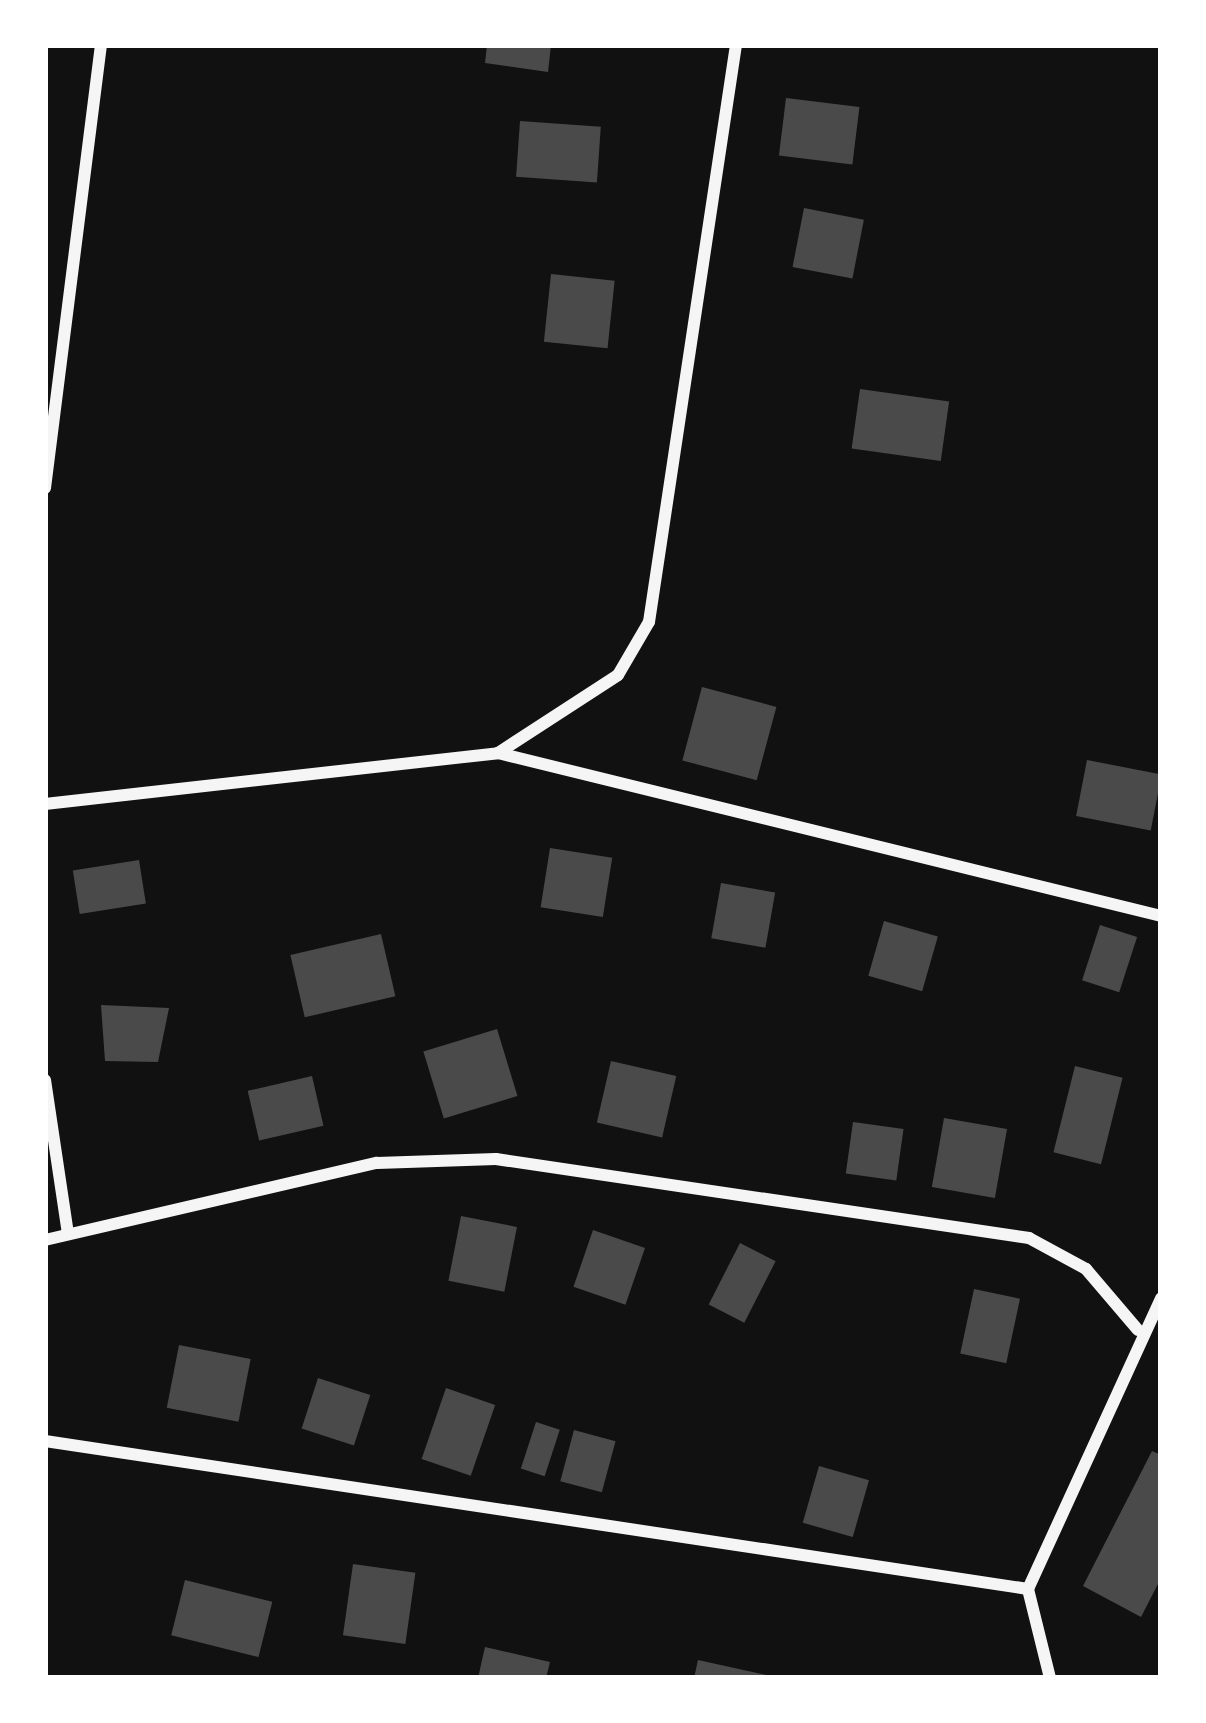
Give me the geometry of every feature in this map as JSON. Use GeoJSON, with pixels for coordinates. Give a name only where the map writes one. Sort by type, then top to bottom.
{"type":"FeatureCollection","features":[{"type":"Feature","properties":{"kind":"street"},"geometry":{"type":"LineString","coordinates":[[45,488],[101,45]]}},
{"type":"Feature","properties":{"kind":"street"},"geometry":{"type":"LineString","coordinates":[[498,753],[618,675],[649,622],[736,45]]}},
{"type":"Feature","properties":{"kind":"street"},"geometry":{"type":"LineString","coordinates":[[45,804],[498,753],[1161,916]]}},
{"type":"Feature","properties":{"kind":"street"},"geometry":{"type":"LineString","coordinates":[[45,1080],[68,1233]]}},
{"type":"Feature","properties":{"kind":"street"},"geometry":{"type":"LineString","coordinates":[[45,1240],[377,1162],[496,1159],[1029,1238],[1086,1269],[1138,1330]]}},
{"type":"Feature","properties":{"kind":"street"},"geometry":{"type":"LineString","coordinates":[[1050,1678],[1028,1589],[1138,1330],[1161,1298]]}},
{"type":"Feature","properties":{"kind":"street"},"geometry":{"type":"LineString","coordinates":[[45,1441],[1028,1589]]}},
{"type":"Feature","properties":{"kind":"building"},"geometry":{"type":"Polygon","coordinates":[[[487,45],[551,45],[548,72],[485,63],[487,45]]]}},
{"type":"Feature","properties":{"kind":"building"},"geometry":{"type":"Polygon","coordinates":[[[786,98],[859,107],[852,165],[779,156],[786,98]]]}},
{"type":"Feature","properties":{"kind":"building"},"geometry":{"type":"Polygon","coordinates":[[[520,121],[601,127],[597,183],[516,177],[520,121]]]}},
{"type":"Feature","properties":{"kind":"building"},"geometry":{"type":"Polygon","coordinates":[[[804,208],[864,220],[852,279],[793,267],[804,208]]]}},
{"type":"Feature","properties":{"kind":"building"},"geometry":{"type":"Polygon","coordinates":[[[551,274],[615,281],[608,348],[544,342],[551,274]]]}},
{"type":"Feature","properties":{"kind":"building"},"geometry":{"type":"Polygon","coordinates":[[[860,389],[949,402],[941,461],[852,448],[860,389]]]}},
{"type":"Feature","properties":{"kind":"building"},"geometry":{"type":"Polygon","coordinates":[[[702,687],[776,707],[757,780],[682,760],[702,687]]]}},
{"type":"Feature","properties":{"kind":"building"},"geometry":{"type":"Polygon","coordinates":[[[1087,760],[1161,774],[1151,830],[1076,816],[1087,760]]]}},
{"type":"Feature","properties":{"kind":"building"},"geometry":{"type":"Polygon","coordinates":[[[550,848],[612,858],[603,917],[541,907],[550,848]]]}},
{"type":"Feature","properties":{"kind":"building"},"geometry":{"type":"Polygon","coordinates":[[[139,860],[146,903],[80,914],[73,870],[139,860]]]}},
{"type":"Feature","properties":{"kind":"building"},"geometry":{"type":"Polygon","coordinates":[[[721,883],[775,893],[765,948],[711,938],[721,883]]]}},
{"type":"Feature","properties":{"kind":"building"},"geometry":{"type":"Polygon","coordinates":[[[884,921],[938,936],[922,991],[868,976],[884,921]]]}},
{"type":"Feature","properties":{"kind":"building"},"geometry":{"type":"Polygon","coordinates":[[[1100,925],[1137,937],[1119,992],[1082,980],[1100,925]]]}},
{"type":"Feature","properties":{"kind":"building"},"geometry":{"type":"Polygon","coordinates":[[[381,934],[395,996],[305,1017],[290,955],[381,934]]]}},
{"type":"Feature","properties":{"kind":"building"},"geometry":{"type":"Polygon","coordinates":[[[101,1005],[169,1008],[158,1062],[105,1061],[101,1005]]]}},
{"type":"Feature","properties":{"kind":"building"},"geometry":{"type":"Polygon","coordinates":[[[497,1029],[517,1096],[444,1118],[423,1052],[497,1029]]]}},
{"type":"Feature","properties":{"kind":"building"},"geometry":{"type":"Polygon","coordinates":[[[611,1061],[676,1076],[662,1137],[597,1122],[611,1061]]]}},
{"type":"Feature","properties":{"kind":"building"},"geometry":{"type":"Polygon","coordinates":[[[1075,1066],[1123,1078],[1101,1164],[1053,1152],[1075,1066]]]}},
{"type":"Feature","properties":{"kind":"building"},"geometry":{"type":"Polygon","coordinates":[[[312,1076],[323,1126],[259,1141],[248,1091],[312,1076]]]}},
{"type":"Feature","properties":{"kind":"building"},"geometry":{"type":"Polygon","coordinates":[[[944,1118],[1007,1129],[995,1198],[932,1187],[944,1118]]]}},
{"type":"Feature","properties":{"kind":"building"},"geometry":{"type":"Polygon","coordinates":[[[853,1122],[904,1129],[896,1181],[846,1173],[853,1122]]]}},
{"type":"Feature","properties":{"kind":"building"},"geometry":{"type":"Polygon","coordinates":[[[461,1216],[517,1227],[504,1292],[448,1281],[461,1216]]]}},
{"type":"Feature","properties":{"kind":"building"},"geometry":{"type":"Polygon","coordinates":[[[593,1230],[645,1248],[625,1305],[573,1287],[593,1230]]]}},
{"type":"Feature","properties":{"kind":"building"},"geometry":{"type":"Polygon","coordinates":[[[740,1243],[776,1261],[744,1323],[709,1304],[740,1243]]]}},
{"type":"Feature","properties":{"kind":"building"},"geometry":{"type":"Polygon","coordinates":[[[974,1289],[1020,1299],[1006,1363],[960,1354],[974,1289]]]}},
{"type":"Feature","properties":{"kind":"building"},"geometry":{"type":"Polygon","coordinates":[[[179,1345],[251,1359],[238,1422],[167,1408],[179,1345]]]}},
{"type":"Feature","properties":{"kind":"building"},"geometry":{"type":"Polygon","coordinates":[[[318,1378],[370,1395],[354,1445],[302,1428],[318,1378]]]}},
{"type":"Feature","properties":{"kind":"building"},"geometry":{"type":"Polygon","coordinates":[[[446,1388],[495,1405],[471,1476],[422,1459],[446,1388]]]}},
{"type":"Feature","properties":{"kind":"building"},"geometry":{"type":"Polygon","coordinates":[[[536,1422],[560,1430],[545,1476],[521,1469],[536,1422]]]}},
{"type":"Feature","properties":{"kind":"building"},"geometry":{"type":"Polygon","coordinates":[[[574,1430],[616,1441],[602,1492],[560,1481],[574,1430]]]}},
{"type":"Feature","properties":{"kind":"building"},"geometry":{"type":"Polygon","coordinates":[[[1152,1451],[1161,1455],[1161,1578],[1141,1617],[1083,1586],[1152,1451]]]}},
{"type":"Feature","properties":{"kind":"building"},"geometry":{"type":"Polygon","coordinates":[[[819,1466],[869,1480],[853,1537],[803,1523],[819,1466]]]}},
{"type":"Feature","properties":{"kind":"building"},"geometry":{"type":"Polygon","coordinates":[[[353,1564],[415,1573],[405,1644],[343,1635],[353,1564]]]}},
{"type":"Feature","properties":{"kind":"building"},"geometry":{"type":"Polygon","coordinates":[[[185,1580],[272,1602],[259,1657],[171,1635],[185,1580]]]}},
{"type":"Feature","properties":{"kind":"building"},"geometry":{"type":"Polygon","coordinates":[[[485,1647],[550,1662],[546,1678],[478,1678],[485,1647]]]}},
{"type":"Feature","properties":{"kind":"building"},"geometry":{"type":"Polygon","coordinates":[[[698,1660],[771,1676],[694,1678],[698,1660]]]}}]}
